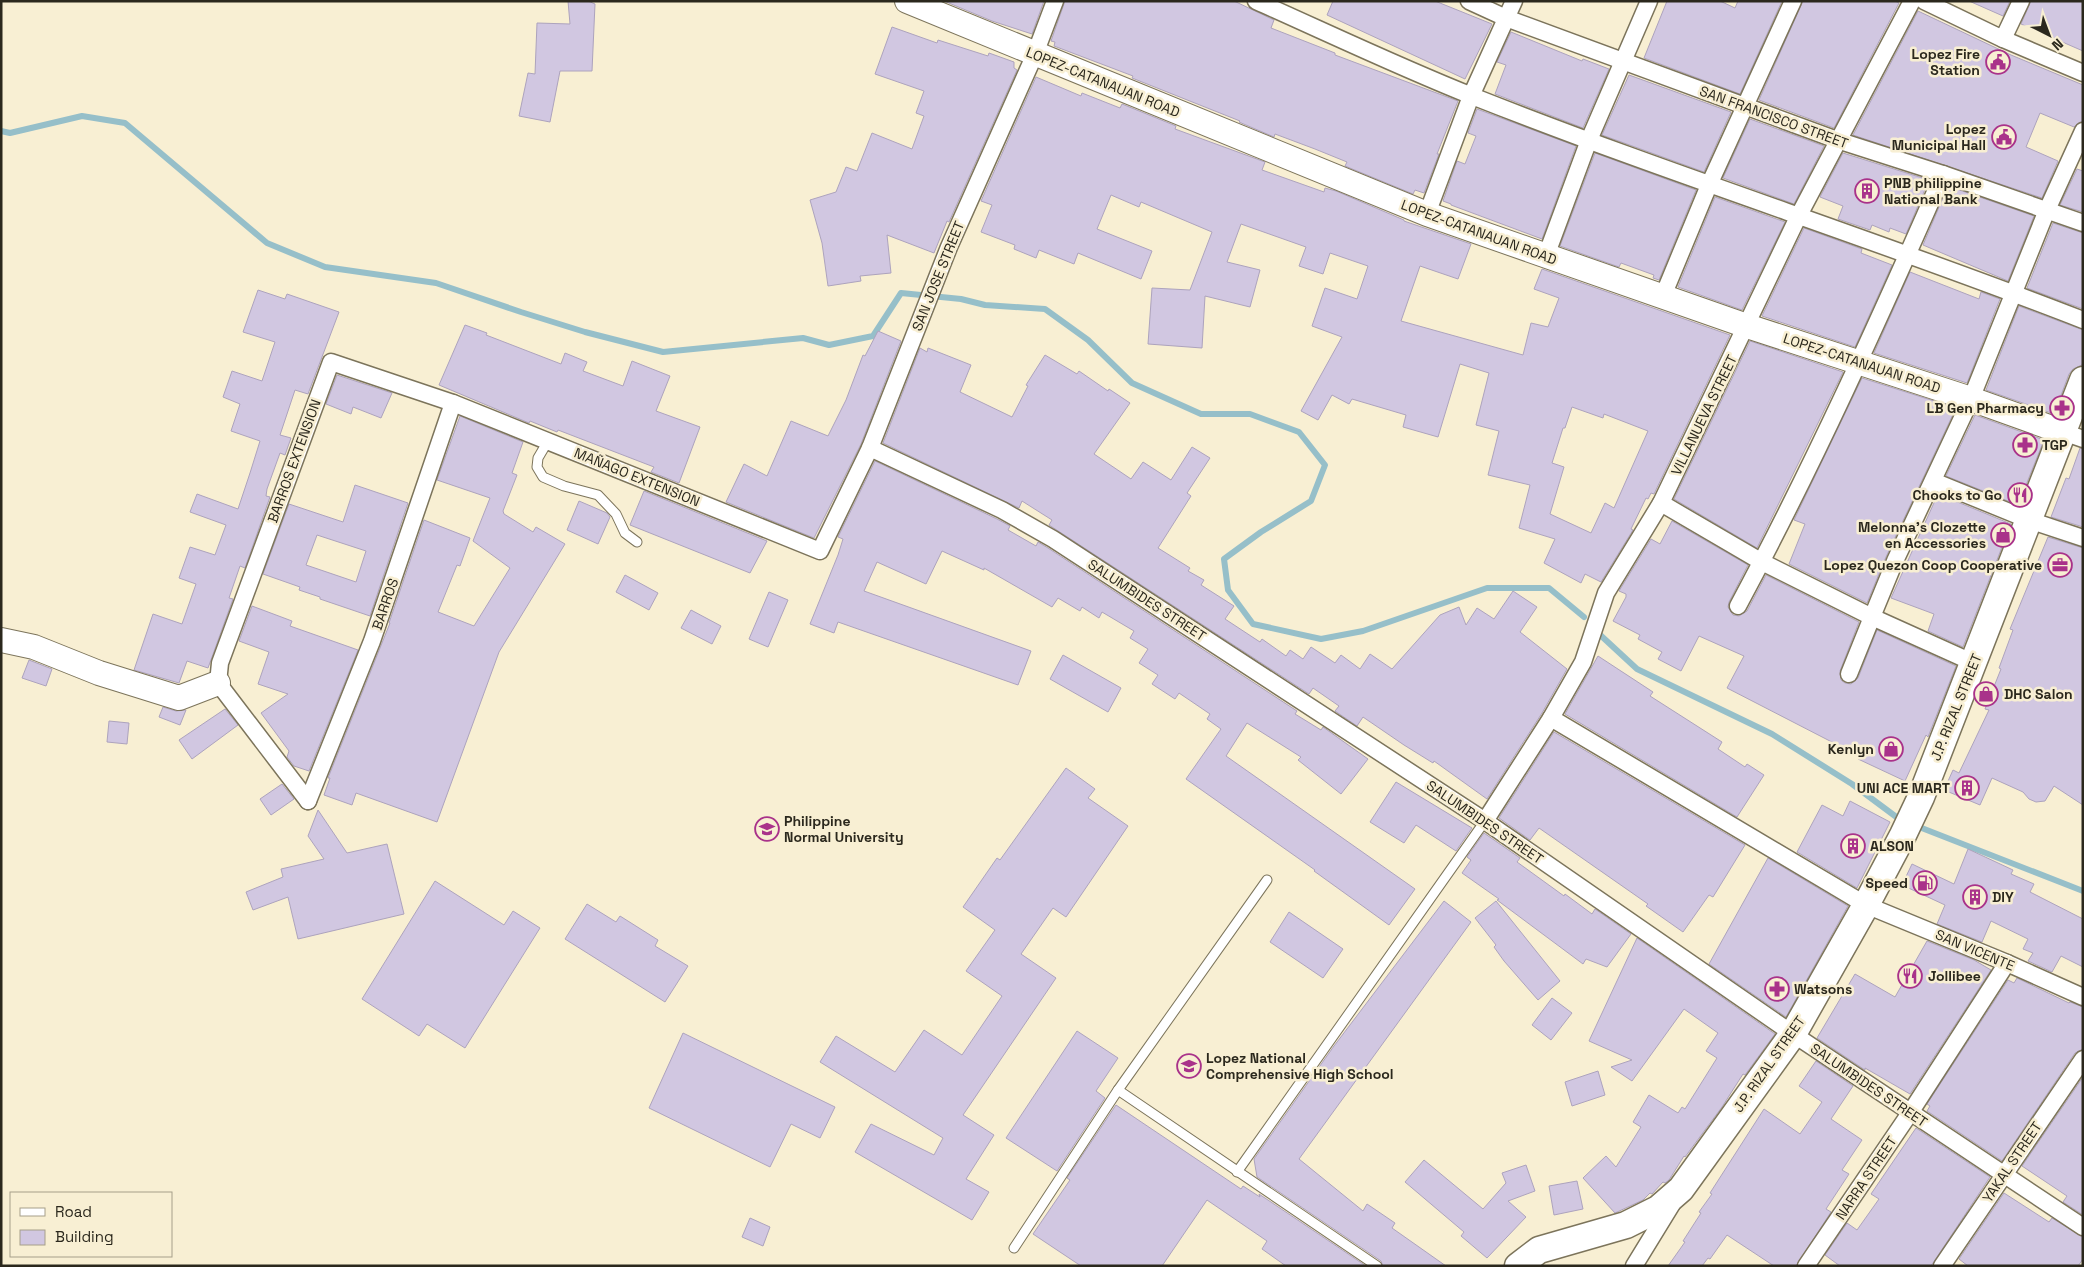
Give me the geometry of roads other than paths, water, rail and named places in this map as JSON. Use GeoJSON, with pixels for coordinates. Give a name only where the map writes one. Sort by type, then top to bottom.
{"type":"FeatureCollection","features":[{"type":"Feature","properties":{"kind":"main road","name":"LOPEZ-CATANAUAN ROAD"},"geometry":{"type":"LineString","coordinates":[[907,1],[1427,214],[1747,326],[1971,399],[2073,435]]}},
{"type":"Feature","properties":{"kind":"main road","name":"J.P. RIZAL STREET"},"geometry":{"type":"LineString","coordinates":[[1518,1266],[1539,1250],[1626,1225],[1658,1209],[1681,1189],[1793,1034],[1904,835],[1921,797],[2029,520],[2073,435],[2083,380]]}},
{"type":"Feature","properties":{"kind":"main road"},"geometry":{"type":"LineString","coordinates":[[1,640],[34,647],[99,673],[179,698],[218,683]]}},
{"type":"Feature","properties":{"kind":"street","name":"SAN JOSE STREET"},"geometry":{"type":"LineString","coordinates":[[820,551],[870,448],[949,247],[1035,54],[1055,1]]}},
{"type":"Feature","properties":{"kind":"street"},"geometry":{"type":"LineString","coordinates":[[1256,1],[1471,96],[1798,217],[1908,254],[2083,320]]}},
{"type":"Feature","properties":{"kind":"street","name":"SAN FRANCISCO STREET"},"geometry":{"type":"LineString","coordinates":[[1469,1],[1506,18],[1837,140],[1943,174],[2083,223]]}},
{"type":"Feature","properties":{"kind":"street"},"geometry":{"type":"LineString","coordinates":[[1427,214],[1471,96],[1514,1]]}},
{"type":"Feature","properties":{"kind":"street"},"geometry":{"type":"LineString","coordinates":[[1546,256],[1588,140],[1649,1]]}},
{"type":"Feature","properties":{"kind":"street"},"geometry":{"type":"LineString","coordinates":[[1663,296],[1710,184],[1793,1]]}},
{"type":"Feature","properties":{"kind":"street","name":"VILLANUEVA STREET"},"geometry":{"type":"LineString","coordinates":[[1485,821],[1551,718],[1583,662],[1606,593],[1662,503],[1798,217],[1912,1]]}},
{"type":"Feature","properties":{"kind":"street"},"geometry":{"type":"LineString","coordinates":[[1924,1],[2003,39],[2083,73]]}},
{"type":"Feature","properties":{"kind":"street"},"geometry":{"type":"LineString","coordinates":[[2003,39],[2021,1]]}},
{"type":"Feature","properties":{"kind":"street"},"geometry":{"type":"LineString","coordinates":[[1849,674],[1895,561],[1971,399],[2048,210],[2083,131]]}},
{"type":"Feature","properties":{"kind":"street"},"geometry":{"type":"LineString","coordinates":[[1738,606],[1762,562],[1859,362],[1943,174]]}},
{"type":"Feature","properties":{"kind":"street","name":"BARROS EXTENSION"},"geometry":{"type":"LineString","coordinates":[[218,683],[220,663],[331,362],[453,403]]}},
{"type":"Feature","properties":{"kind":"street","name":"MAÑAGO EXTENSION"},"geometry":{"type":"LineString","coordinates":[[453,403],[820,551]]}},
{"type":"Feature","properties":{"kind":"street","name":"BARROS"},"geometry":{"type":"LineString","coordinates":[[218,683],[308,801],[372,642],[453,403]]}},
{"type":"Feature","properties":{"kind":"street","name":"SALUMBIDES STREET"},"geometry":{"type":"LineString","coordinates":[[870,448],[1002,510],[1053,539],[1485,821],[1793,1034],[2083,1227]]}},
{"type":"Feature","properties":{"kind":"street"},"geometry":{"type":"LineString","coordinates":[[1933,481],[2029,520],[2083,538]]}},
{"type":"Feature","properties":{"kind":"street"},"geometry":{"type":"LineString","coordinates":[[1662,503],[1762,562],[1872,617],[1974,663]]}},
{"type":"Feature","properties":{"kind":"street","name":"SAN VICENTE"},"geometry":{"type":"LineString","coordinates":[[1551,718],[1866,905],[2083,997]]}},
{"type":"Feature","properties":{"kind":"street","name":"NARRA STREET"},"geometry":{"type":"LineString","coordinates":[[1806,1266],[1910,1113],[2006,963]]}},
{"type":"Feature","properties":{"kind":"street","name":"YAKAL STREET"},"geometry":{"type":"LineString","coordinates":[[1942,1266],[2083,1059]]}},
{"type":"Feature","properties":{"kind":"street"},"geometry":{"type":"LineString","coordinates":[[1634,1266],[1681,1189]]}},
{"type":"Feature","properties":{"kind":"lane"},"geometry":{"type":"LineString","coordinates":[[548,441],[538,458],[537,467],[542,477],[564,486],[598,495],[616,514],[625,533],[637,542]]}},
{"type":"Feature","properties":{"kind":"lane"},"geometry":{"type":"LineString","coordinates":[[1237,1172],[1485,821]]}},
{"type":"Feature","properties":{"kind":"lane"},"geometry":{"type":"LineString","coordinates":[[1014,1248],[1118,1090],[1266,880]]}},
{"type":"Feature","properties":{"kind":"lane"},"geometry":{"type":"LineString","coordinates":[[1118,1090],[1376,1266]]}},
{"type":"Feature","properties":{"kind":"waterway"},"geometry":{"type":"LineString","coordinates":[[1,131],[10,133],[82,116],[125,123],[267,243],[325,267],[436,283],[585,332],[663,352],[803,338],[829,345],[873,336],[901,293],[961,299],[985,305],[1045,309],[1088,340],[1132,383],[1201,414],[1250,414],[1299,432],[1325,465],[1311,501],[1261,532],[1224,559],[1228,590],[1253,624],[1321,639],[1363,631],[1487,588],[1549,588],[1584,617]]}},
{"type":"Feature","properties":{"kind":"waterway"},"geometry":{"type":"LineString","coordinates":[[1597,632],[1637,669],[1772,734],[1852,784],[1903,820]]}},
{"type":"Feature","properties":{"kind":"waterway"},"geometry":{"type":"LineString","coordinates":[[1914,825],[2083,891]]}},
{"type":"Feature","properties":{"kind":"place","name":"Lopez Fire Station"},"geometry":{"type":"Point","coordinates":[1998,62]}},
{"type":"Feature","properties":{"kind":"place","name":"Lopez Municipal Hall"},"geometry":{"type":"Point","coordinates":[2004,137]}},
{"type":"Feature","properties":{"kind":"place","name":"PNB philippine National Bank"},"geometry":{"type":"Point","coordinates":[1867,191]}},
{"type":"Feature","properties":{"kind":"place","name":"LB Gen Pharmacy"},"geometry":{"type":"Point","coordinates":[2062,408]}},
{"type":"Feature","properties":{"kind":"place","name":"TGP"},"geometry":{"type":"Point","coordinates":[2025,445]}},
{"type":"Feature","properties":{"kind":"place","name":"Chooks to Go"},"geometry":{"type":"Point","coordinates":[2020,495]}},
{"type":"Feature","properties":{"kind":"place","name":"Melonna's Clozette en Accessories"},"geometry":{"type":"Point","coordinates":[2003,535]}},
{"type":"Feature","properties":{"kind":"place","name":"Lopez Quezon Coop Cooperative"},"geometry":{"type":"Point","coordinates":[2060,565]}},
{"type":"Feature","properties":{"kind":"place","name":"DHC Salon"},"geometry":{"type":"Point","coordinates":[1986,694]}},
{"type":"Feature","properties":{"kind":"place","name":"Kenlyn"},"geometry":{"type":"Point","coordinates":[1891,749]}},
{"type":"Feature","properties":{"kind":"place","name":"UNI ACE MART"},"geometry":{"type":"Point","coordinates":[1967,788]}},
{"type":"Feature","properties":{"kind":"place","name":"Philippine Normal University"},"geometry":{"type":"Point","coordinates":[767,829]}},
{"type":"Feature","properties":{"kind":"place","name":"ALSON"},"geometry":{"type":"Point","coordinates":[1853,846]}},
{"type":"Feature","properties":{"kind":"place","name":"Speed"},"geometry":{"type":"Point","coordinates":[1925,883]}},
{"type":"Feature","properties":{"kind":"place","name":"DIY"},"geometry":{"type":"Point","coordinates":[1975,897]}},
{"type":"Feature","properties":{"kind":"place","name":"Jollibee"},"geometry":{"type":"Point","coordinates":[1910,976]}},
{"type":"Feature","properties":{"kind":"place","name":"Watsons"},"geometry":{"type":"Point","coordinates":[1777,989]}},
{"type":"Feature","properties":{"kind":"place","name":"Lopez National Comprehensive High School"},"geometry":{"type":"Point","coordinates":[1189,1066]}}]}
